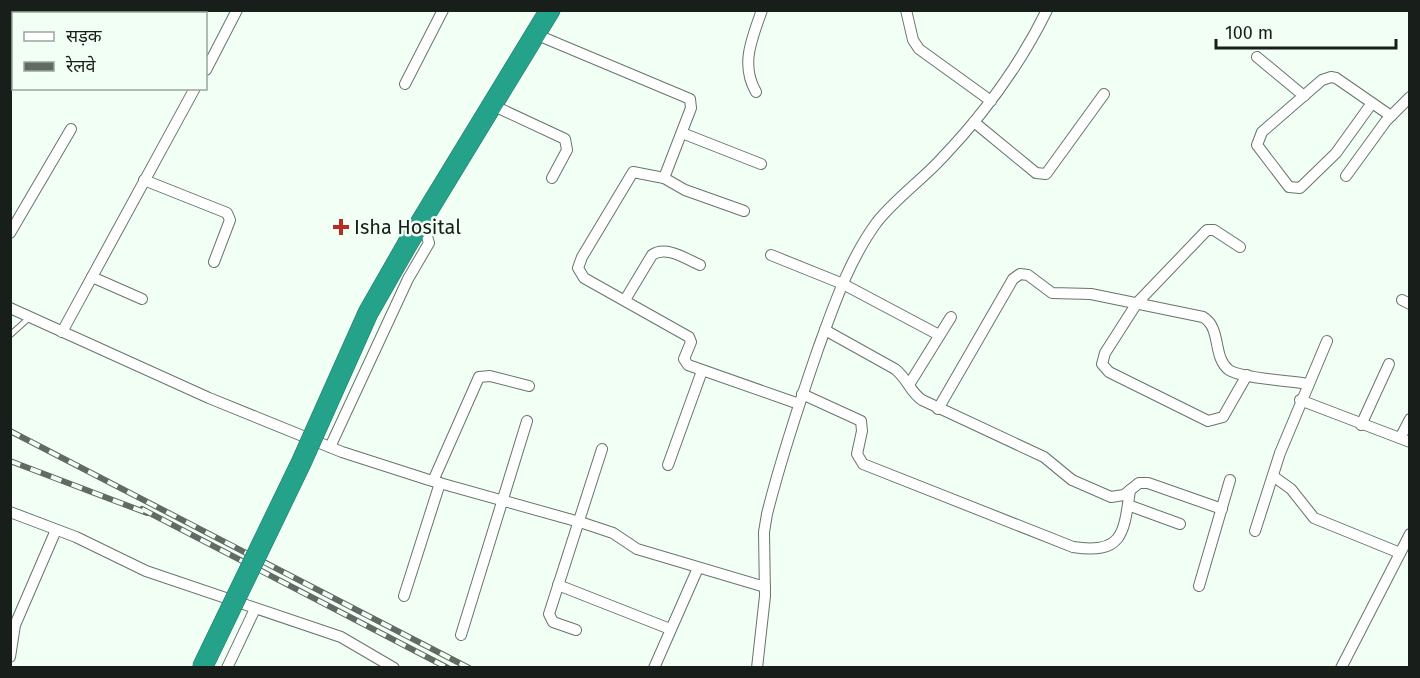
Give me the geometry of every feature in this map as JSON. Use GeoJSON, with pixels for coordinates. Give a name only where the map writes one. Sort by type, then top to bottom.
{"type":"FeatureCollection","features":[{"type":"Feature","properties":{"kind":"highway"},"geometry":{"type":"LineString","coordinates":[[202,668],[301,463],[368,313],[422,219],[550,10]]}},
{"type":"Feature","properties":{"kind":"street"},"geometry":{"type":"LineString","coordinates":[[207,68],[237,10]]}},
{"type":"Feature","properties":{"kind":"street"},"geometry":{"type":"LineString","coordinates":[[756,92],[749,76],[748,56],[762,10]]}},
{"type":"Feature","properties":{"kind":"street"},"geometry":{"type":"LineString","coordinates":[[906,10],[913,40],[919,48],[991,101]]}},
{"type":"Feature","properties":{"kind":"street"},"geometry":{"type":"LineString","coordinates":[[757,668],[765,587],[764,532],[767,514],[801,399],[843,284],[862,244],[879,219],[942,159],[991,101],[1025,52],[1047,10]]}},
{"type":"Feature","properties":{"kind":"street"},"geometry":{"type":"LineString","coordinates":[[405,84],[439,12]]}},
{"type":"Feature","properties":{"kind":"street"},"geometry":{"type":"LineString","coordinates":[[535,34],[690,99],[691,108],[664,178]]}},
{"type":"Feature","properties":{"kind":"street"},"geometry":{"type":"LineString","coordinates":[[1257,57],[1304,96]]}},
{"type":"Feature","properties":{"kind":"street"},"geometry":{"type":"LineString","coordinates":[[1372,103],[1336,153],[1306,183],[1295,188],[1286,184],[1260,152],[1257,141],[1262,132],[1322,80],[1331,77],[1372,103],[1391,116]]}},
{"type":"Feature","properties":{"kind":"street"},"geometry":{"type":"LineString","coordinates":[[62,332],[194,90]]}},
{"type":"Feature","properties":{"kind":"street"},"geometry":{"type":"LineString","coordinates":[[974,122],[1036,173],[1046,174],[1104,94]]}},
{"type":"Feature","properties":{"kind":"street"},"geometry":{"type":"LineString","coordinates":[[1346,176],[1391,116],[1410,97]]}},
{"type":"Feature","properties":{"kind":"street"},"geometry":{"type":"LineString","coordinates":[[492,105],[565,139],[567,150],[552,178]]}},
{"type":"Feature","properties":{"kind":"street"},"geometry":{"type":"LineString","coordinates":[[10,233],[71,129]]}},
{"type":"Feature","properties":{"kind":"street"},"geometry":{"type":"LineString","coordinates":[[682,133],[761,164]]}},
{"type":"Feature","properties":{"kind":"street"},"geometry":{"type":"LineString","coordinates":[[744,211],[685,190],[664,178],[637,172],[630,175],[579,262],[578,268],[584,278],[689,337],[691,342],[685,363],[702,371],[801,399],[861,421],[862,432],[857,454],[863,464],[1073,547],[1109,547],[1119,537],[1130,490]]}},
{"type":"Feature","properties":{"kind":"street"},"geometry":{"type":"LineString","coordinates":[[144,180],[227,213],[230,220],[214,262]]}},
{"type":"Feature","properties":{"kind":"street"},"geometry":{"type":"LineString","coordinates":[[330,447],[408,279],[429,243],[422,219]]}},
{"type":"Feature","properties":{"kind":"street"},"geometry":{"type":"LineString","coordinates":[[1240,247],[1214,230],[1207,230],[1137,303],[1105,353],[1102,364],[1109,372],[1214,421],[1223,417],[1247,375]]}},
{"type":"Feature","properties":{"kind":"street"},"geometry":{"type":"LineString","coordinates":[[625,300],[657,252],[666,251],[700,265]]}},
{"type":"Feature","properties":{"kind":"street"},"geometry":{"type":"LineString","coordinates":[[771,255],[843,284],[939,335]]}},
{"type":"Feature","properties":{"kind":"street"},"geometry":{"type":"LineString","coordinates":[[938,409],[1016,276],[1028,275],[1052,293],[1081,293],[1137,303],[1209,321],[1224,363],[1229,369],[1247,375],[1308,384]]}},
{"type":"Feature","properties":{"kind":"street"},"geometry":{"type":"LineString","coordinates":[[92,277],[142,299]]}},
{"type":"Feature","properties":{"kind":"street"},"geometry":{"type":"LineString","coordinates":[[10,308],[209,398],[330,447],[437,482],[577,521],[613,533],[637,549],[765,587]]}},
{"type":"Feature","properties":{"kind":"street"},"geometry":{"type":"LineString","coordinates":[[909,383],[951,317]]}},
{"type":"Feature","properties":{"kind":"street"},"geometry":{"type":"LineString","coordinates":[[825,330],[895,369],[909,383],[915,396],[938,409],[1044,457],[1077,483],[1112,497],[1124,495],[1139,483],[1148,483],[1222,509]]}},
{"type":"Feature","properties":{"kind":"street"},"geometry":{"type":"LineString","coordinates":[[1255,531],[1300,400],[1327,341]]}},
{"type":"Feature","properties":{"kind":"street"},"geometry":{"type":"LineString","coordinates":[[1361,424],[1389,364]]}},
{"type":"Feature","properties":{"kind":"street"},"geometry":{"type":"LineString","coordinates":[[668,465],[702,371]]}},
{"type":"Feature","properties":{"kind":"street"},"geometry":{"type":"LineString","coordinates":[[404,597],[437,482],[479,377],[490,376],[529,386]]}},
{"type":"Feature","properties":{"kind":"street"},"geometry":{"type":"LineString","coordinates":[[1300,400],[1405,440],[1410,419]]}},
{"type":"Feature","properties":{"kind":"street"},"geometry":{"type":"LineString","coordinates":[[461,635],[526,421]]}},
{"type":"Feature","properties":{"kind":"street"},"geometry":{"type":"LineString","coordinates":[[576,630],[550,619],[550,609],[602,449]]}},
{"type":"Feature","properties":{"kind":"street"},"geometry":{"type":"LineString","coordinates":[[1273,476],[1291,489],[1314,518],[1405,548]]}},
{"type":"Feature","properties":{"kind":"street"},"geometry":{"type":"LineString","coordinates":[[1199,585],[1230,480]]}},
{"type":"Feature","properties":{"kind":"street"},"geometry":{"type":"LineString","coordinates":[[1128,505],[1180,524]]}},
{"type":"Feature","properties":{"kind":"street"},"geometry":{"type":"LineString","coordinates":[[10,512],[76,537],[146,571],[341,637],[394,668]]}},
{"type":"Feature","properties":{"kind":"street"},"geometry":{"type":"LineString","coordinates":[[10,657],[15,625],[56,530]]}},
{"type":"Feature","properties":{"kind":"street"},"geometry":{"type":"LineString","coordinates":[[1341,668],[1405,548],[1410,534]]}},
{"type":"Feature","properties":{"kind":"street"},"geometry":{"type":"LineString","coordinates":[[654,668],[698,568]]}},
{"type":"Feature","properties":{"kind":"street"},"geometry":{"type":"LineString","coordinates":[[558,585],[670,629]]}},
{"type":"Feature","properties":{"kind":"street"},"geometry":{"type":"LineString","coordinates":[[227,668],[255,609]]}},
{"type":"Feature","properties":{"kind":"lane"},"geometry":{"type":"LineString","coordinates":[[10,334],[29,318]]}},
{"type":"Feature","properties":{"kind":"railway"},"geometry":{"type":"LineString","coordinates":[[10,431],[469,668]]}},
{"type":"Feature","properties":{"kind":"railway"},"geometry":{"type":"LineString","coordinates":[[10,461],[147,513]]}},
{"type":"Feature","properties":{"kind":"railway"},"geometry":{"type":"LineString","coordinates":[[142,509],[448,668]]}},
{"type":"Feature","properties":{"kind":"place","name":"Isha Hosital"},"geometry":{"type":"Point","coordinates":[341,227]}}]}
